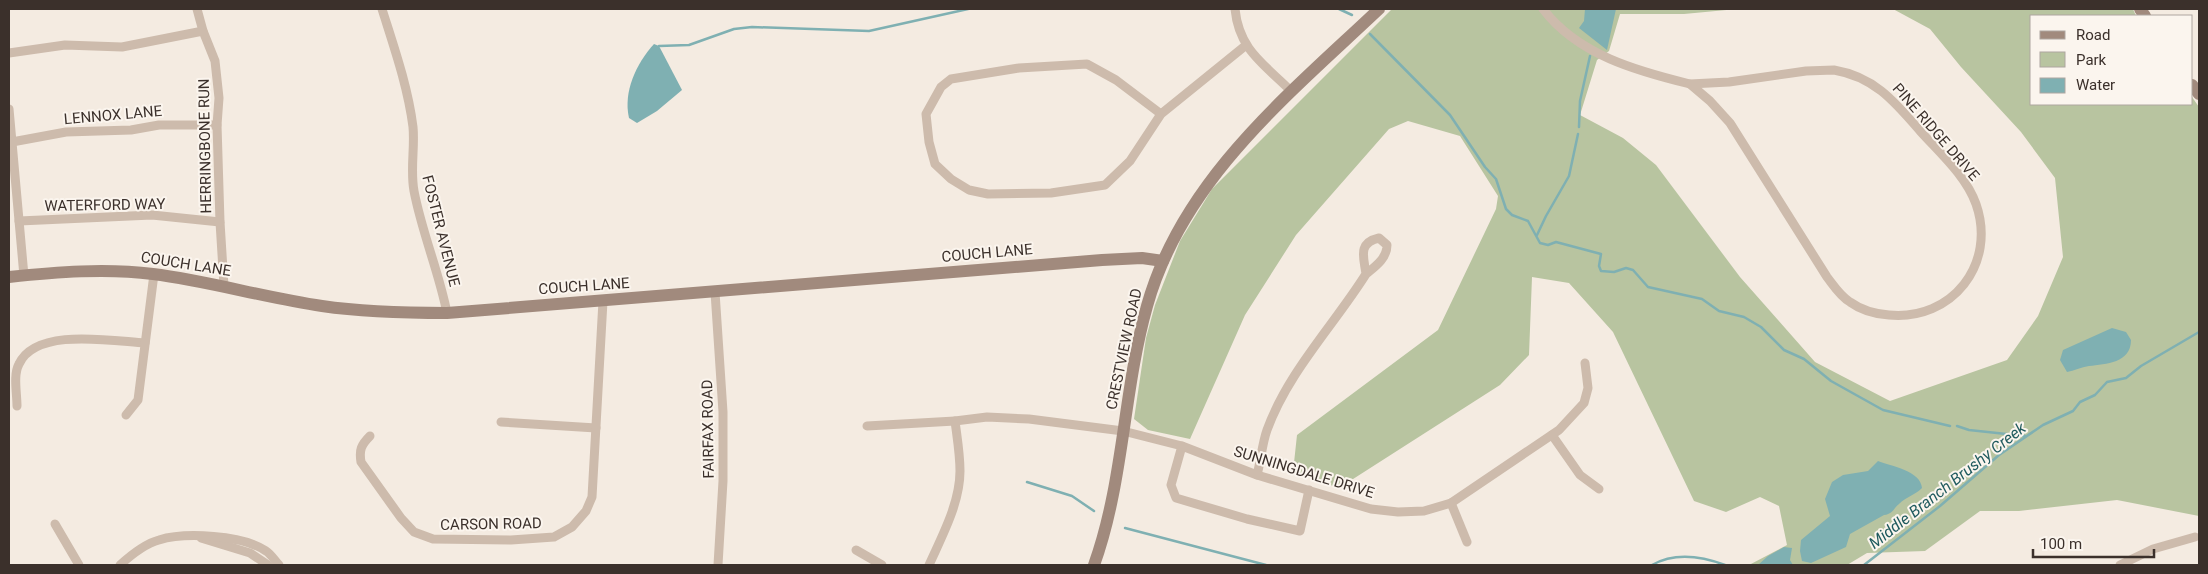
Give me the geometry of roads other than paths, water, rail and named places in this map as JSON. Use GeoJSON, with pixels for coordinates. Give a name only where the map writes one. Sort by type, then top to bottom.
{"type":"FeatureCollection","features":[{"type":"Feature","properties":{"kind":"street","name":"HERRINGBONE RUN"},"geometry":{"type":"LineString","coordinates":[[197,9],[203,31],[216,61],[219,98],[220,222],[224,286]]}},
{"type":"Feature","properties":{"kind":"street","name":"FOSTER AVENUE"},"geometry":{"type":"LineString","coordinates":[[382,9],[410,108],[413,129],[412,174],[414,191],[441,283],[447,313]]}},
{"type":"Feature","properties":{"kind":"street"},"geometry":{"type":"LineString","coordinates":[[1235,9],[1236,25],[1245,46],[1291,92]]}},
{"type":"Feature","properties":{"kind":"street","name":"CRESTVIEW ROAD"},"geometry":{"type":"LineString","coordinates":[[1094,565],[1112,499],[1136,350],[1144,316],[1163,261],[1196,201],[1229,155],[1291,92],[1379,9]]}},
{"type":"Feature","properties":{"kind":"street","name":"PINE RIDGE DRIVE"},"geometry":{"type":"LineString","coordinates":[[1543,9],[1566,32],[1609,59],[1634,70],[1690,84],[1734,82],[1806,71],[1834,70],[1850,72],[1866,79],[1899,105],[1962,179],[1975,202],[1981,232],[1979,255],[1972,272],[1958,292],[1940,306],[1928,311],[1905,315],[1879,314],[1850,303],[1827,277],[1730,123],[1710,101],[1690,84]]}},
{"type":"Feature","properties":{"kind":"street"},"geometry":{"type":"LineString","coordinates":[[9,53],[65,45],[122,47],[203,31]]}},
{"type":"Feature","properties":{"kind":"street"},"geometry":{"type":"LineString","coordinates":[[1161,114],[1116,80],[1086,64],[1019,68],[952,79],[941,87],[926,114],[929,142],[935,164],[951,180],[969,190],[988,194],[1051,193],[1105,184],[1130,161],[1161,114],[1245,46]]}},
{"type":"Feature","properties":{"kind":"street"},"geometry":{"type":"LineString","coordinates":[[9,109],[24,276]]}},
{"type":"Feature","properties":{"kind":"street","name":"LENNOX LANE"},"geometry":{"type":"LineString","coordinates":[[12,142],[66,132],[131,130],[159,124],[218,125]]}},
{"type":"Feature","properties":{"kind":"street","name":"WATERFORD WAY"},"geometry":{"type":"LineString","coordinates":[[19,221],[152,215],[220,222]]}},
{"type":"Feature","properties":{"kind":"street","name":"COUCH LANE"},"geometry":{"type":"LineString","coordinates":[[9,277],[68,272],[154,274],[322,306],[388,313],[447,313],[1102,260],[1142,258],[1163,261]]}},
{"type":"Feature","properties":{"kind":"street"},"geometry":{"type":"LineString","coordinates":[[126,415],[138,400],[154,274]]}},
{"type":"Feature","properties":{"kind":"street"},"geometry":{"type":"LineString","coordinates":[[1258,475],[1267,430],[1283,398],[1302,366],[1366,274]]}},
{"type":"Feature","properties":{"kind":"street","name":"FAIRFAX ROAD"},"geometry":{"type":"LineString","coordinates":[[715,292],[723,412],[723,481],[718,565]]}},
{"type":"Feature","properties":{"kind":"street","name":"CARSON ROAD"},"geometry":{"type":"LineString","coordinates":[[370,436],[362,444],[359,454],[361,462],[401,518],[414,532],[433,539],[511,540],[554,536],[572,527],[586,511],[592,497],[603,301]]}},
{"type":"Feature","properties":{"kind":"street"},"geometry":{"type":"LineString","coordinates":[[17,406],[16,379],[18,364],[28,350],[42,343],[73,339],[145,343]]}},
{"type":"Feature","properties":{"kind":"street","name":"SUNNINGDALE DRIVE"},"geometry":{"type":"LineString","coordinates":[[867,426],[955,421],[987,417],[1028,419],[1123,432],[1182,446],[1258,475],[1371,509],[1398,512],[1424,511],[1451,503],[1552,435],[1573,416],[1584,403],[1588,388],[1585,362]]}},
{"type":"Feature","properties":{"kind":"street"},"geometry":{"type":"LineString","coordinates":[[929,565],[947,524],[958,489],[960,472],[955,421]]}},
{"type":"Feature","properties":{"kind":"street"},"geometry":{"type":"LineString","coordinates":[[501,422],[596,428]]}},
{"type":"Feature","properties":{"kind":"street"},"geometry":{"type":"LineString","coordinates":[[1552,435],[1580,475],[1598,489]]}},
{"type":"Feature","properties":{"kind":"street"},"geometry":{"type":"LineString","coordinates":[[1182,446],[1170,485],[1176,498],[1246,519],[1300,531],[1309,490]]}},
{"type":"Feature","properties":{"kind":"street"},"geometry":{"type":"LineString","coordinates":[[1451,503],[1468,542]]}},
{"type":"Feature","properties":{"kind":"street"},"geometry":{"type":"LineString","coordinates":[[55,524],[79,565]]}},
{"type":"Feature","properties":{"kind":"street"},"geometry":{"type":"LineString","coordinates":[[120,565],[134,552],[159,540],[213,535],[242,541],[266,551],[279,565]]}},
{"type":"Feature","properties":{"kind":"street"},"geometry":{"type":"LineString","coordinates":[[196,536],[250,553],[268,565]]}},
{"type":"Feature","properties":{"kind":"street"},"geometry":{"type":"LineString","coordinates":[[2120,565],[2153,548],[2195,537]]}},
{"type":"Feature","properties":{"kind":"street"},"geometry":{"type":"LineString","coordinates":[[856,550],[882,565]]}},
{"type":"Feature","properties":{"kind":"water"},"geometry":{"type":"Polygon","coordinates":[[[1585,9],[1616,9],[1607,50],[1579,28],[1584,21],[1585,9]]]}},
{"type":"Feature","properties":{"kind":"water"},"geometry":{"type":"Polygon","coordinates":[[[654,44],[659,46],[682,90],[657,111],[637,123],[629,118],[628,98],[630,88],[637,69],[654,44]]]}},
{"type":"Feature","properties":{"kind":"water"},"geometry":{"type":"Polygon","coordinates":[[[2112,328],[2126,332],[2131,340],[2130,348],[2122,358],[2110,363],[2067,372],[2060,360],[2063,350],[2112,328]]]}},
{"type":"Feature","properties":{"kind":"water"},"geometry":{"type":"Polygon","coordinates":[[[1878,461],[1911,473],[1917,477],[1922,488],[1891,512],[1850,534],[1846,547],[1811,563],[1802,561],[1800,551],[1801,540],[1830,516],[1825,499],[1832,482],[1843,475],[1868,471],[1878,461]]]}},
{"type":"Feature","properties":{"kind":"water"},"geometry":{"type":"Polygon","coordinates":[[[1784,547],[1792,548],[1790,560],[1793,565],[1758,565],[1768,556],[1784,547]]]}},
{"type":"Feature","properties":{"kind":"waterway"},"geometry":{"type":"LineString","coordinates":[[659,46],[689,45],[734,29],[752,27],[869,31],[968,9]]}},
{"type":"Feature","properties":{"kind":"waterway"},"geometry":{"type":"LineString","coordinates":[[1339,9],[1352,15]]}},
{"type":"Feature","properties":{"kind":"waterway"},"geometry":{"type":"LineString","coordinates":[[1370,34],[1450,115],[1485,167],[1496,179],[1506,209],[1512,215],[1528,221],[1540,243],[1548,245],[1556,242],[1601,254],[1599,266],[1601,271],[1614,272],[1626,268],[1633,270],[1648,287],[1702,299],[1719,311],[1744,317],[1761,327],[1784,350],[1804,359],[1831,381],[1883,410],[1950,426]]}},
{"type":"Feature","properties":{"kind":"waterway"},"geometry":{"type":"LineString","coordinates":[[1579,127],[1580,101],[1590,56]]}},
{"type":"Feature","properties":{"kind":"waterway"},"geometry":{"type":"LineString","coordinates":[[1537,235],[1569,176],[1578,134]]}},
{"type":"Feature","properties":{"kind":"waterway","name":"Middle Branch Brushy Creek"},"geometry":{"type":"LineString","coordinates":[[1864,565],[1940,506],[1999,455],[2043,425],[2073,411],[2080,402],[2095,395],[2107,382],[2126,378],[2141,366],[2199,332]]}},
{"type":"Feature","properties":{"kind":"waterway"},"geometry":{"type":"LineString","coordinates":[[1957,426],[1969,430],[2025,436]]}},
{"type":"Feature","properties":{"kind":"waterway"},"geometry":{"type":"LineString","coordinates":[[1027,482],[1072,496],[1094,511]]}},
{"type":"Feature","properties":{"kind":"waterway"},"geometry":{"type":"LineString","coordinates":[[1125,528],[1266,565]]}},
{"type":"Feature","properties":{"kind":"waterway"},"geometry":{"type":"LineString","coordinates":[[1652,565],[1670,558],[1679,557],[1707,559],[1725,565]]}}]}
